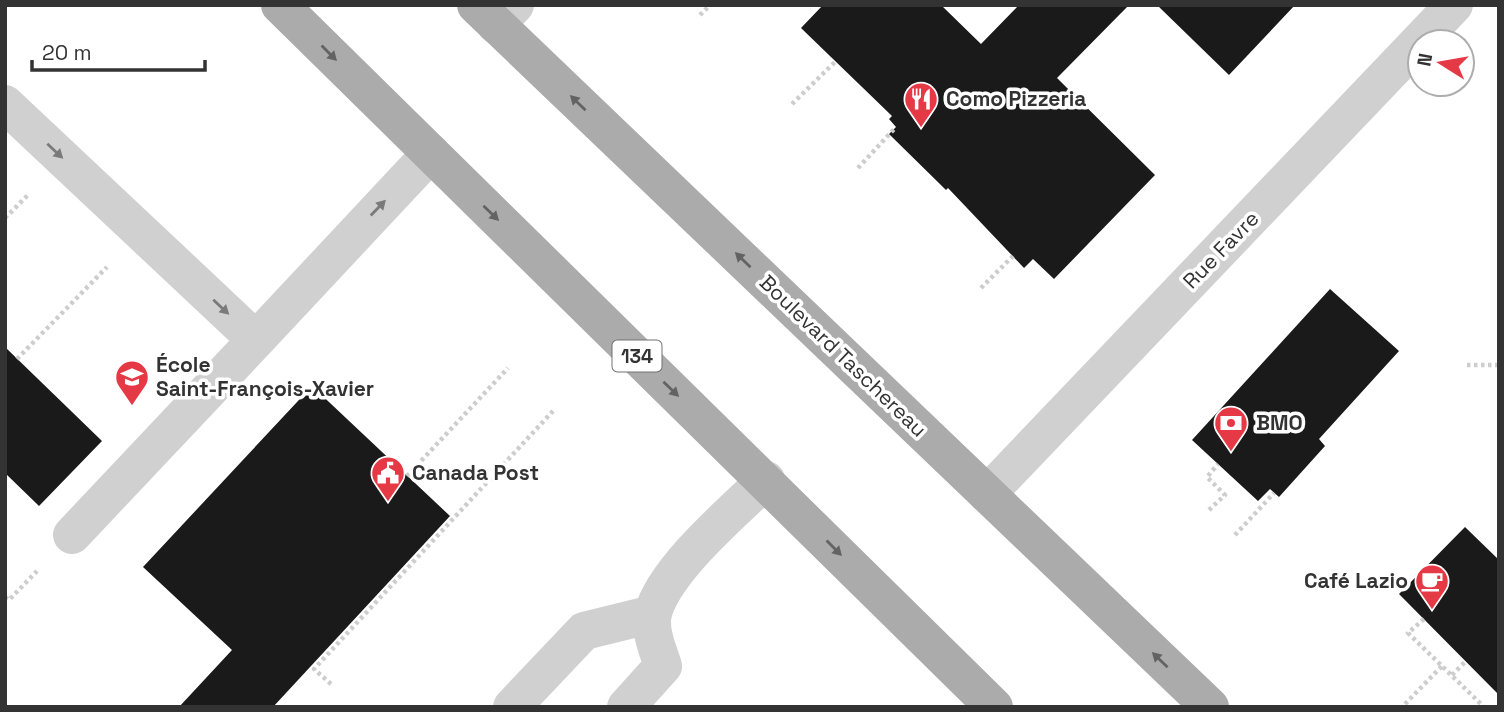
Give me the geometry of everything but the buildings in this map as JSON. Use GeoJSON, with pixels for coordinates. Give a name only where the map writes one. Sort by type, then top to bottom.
{"type":"FeatureCollection","features":[{"type":"Feature","properties":{"kind":"main road","name":"134"},"geometry":{"type":"LineString","coordinates":[[280,5],[766,480],[993,707]]}},
{"type":"Feature","properties":{"kind":"main road","name":"Boulevard Taschereau"},"geometry":{"type":"LineString","coordinates":[[496,12],[987,494],[1209,707]]}},
{"type":"Feature","properties":{"kind":"street","name":"Rue Favre"},"geometry":{"type":"LineString","coordinates":[[987,494],[1454,5]]}},
{"type":"Feature","properties":{"kind":"street"},"geometry":{"type":"LineString","coordinates":[[5,104],[256,340]]}},
{"type":"Feature","properties":{"kind":"street"},"geometry":{"type":"LineString","coordinates":[[72,535],[431,153]]}},
{"type":"Feature","properties":{"kind":"street"},"geometry":{"type":"LineString","coordinates":[[625,707],[663,666],[654,640],[653,614],[663,593],[694,550],[766,480]]}},
{"type":"Feature","properties":{"kind":"street"},"geometry":{"type":"LineString","coordinates":[[512,707],[584,631],[653,614]]}},
{"type":"Feature","properties":{"kind":"path"},"geometry":{"type":"LineString","coordinates":[[700,15],[710,5]]}},
{"type":"Feature","properties":{"kind":"path"},"geometry":{"type":"LineString","coordinates":[[793,104],[836,61]]}},
{"type":"Feature","properties":{"kind":"path"},"geometry":{"type":"LineString","coordinates":[[858,168],[897,127]]}},
{"type":"Feature","properties":{"kind":"path"},"geometry":{"type":"LineString","coordinates":[[5,218],[31,192]]}},
{"type":"Feature","properties":{"kind":"path"},"geometry":{"type":"LineString","coordinates":[[981,288],[1013,256]]}},
{"type":"Feature","properties":{"kind":"path"},"geometry":{"type":"LineString","coordinates":[[18,359],[108,266]]}},
{"type":"Feature","properties":{"kind":"path"},"geometry":{"type":"LineString","coordinates":[[1467,365],[1499,365]]}},
{"type":"Feature","properties":{"kind":"path"},"geometry":{"type":"LineString","coordinates":[[407,476],[508,368]]}},
{"type":"Feature","properties":{"kind":"path"},"geometry":{"type":"LineString","coordinates":[[331,684],[314,669],[553,411]]}},
{"type":"Feature","properties":{"kind":"path"},"geometry":{"type":"LineString","coordinates":[[1209,510],[1225,495],[1207,477],[1218,464]]}},
{"type":"Feature","properties":{"kind":"path"},"geometry":{"type":"LineString","coordinates":[[1235,535],[1274,493]]}},
{"type":"Feature","properties":{"kind":"path"},"geometry":{"type":"LineString","coordinates":[[1424,619],[1408,633],[1484,707]]}},
{"type":"Feature","properties":{"kind":"path"},"geometry":{"type":"LineString","coordinates":[[1452,676],[1466,662]]}},
{"type":"Feature","properties":{"kind":"path"},"geometry":{"type":"LineString","coordinates":[[1405,704],[1442,666]]}},
{"type":"Feature","properties":{"kind":"place","name":"Como Pizzeria"},"geometry":{"type":"Point","coordinates":[921,129]}},
{"type":"Feature","properties":{"kind":"place","name":"École Saint-François-Xavier"},"geometry":{"type":"Point","coordinates":[132,407]}},
{"type":"Feature","properties":{"kind":"place","name":"BMO"},"geometry":{"type":"Point","coordinates":[1231,453]}},
{"type":"Feature","properties":{"kind":"place","name":"Canada Post"},"geometry":{"type":"Point","coordinates":[388,503]}},
{"type":"Feature","properties":{"kind":"place","name":"Café Lazio"},"geometry":{"type":"Point","coordinates":[1432,611]}}]}
